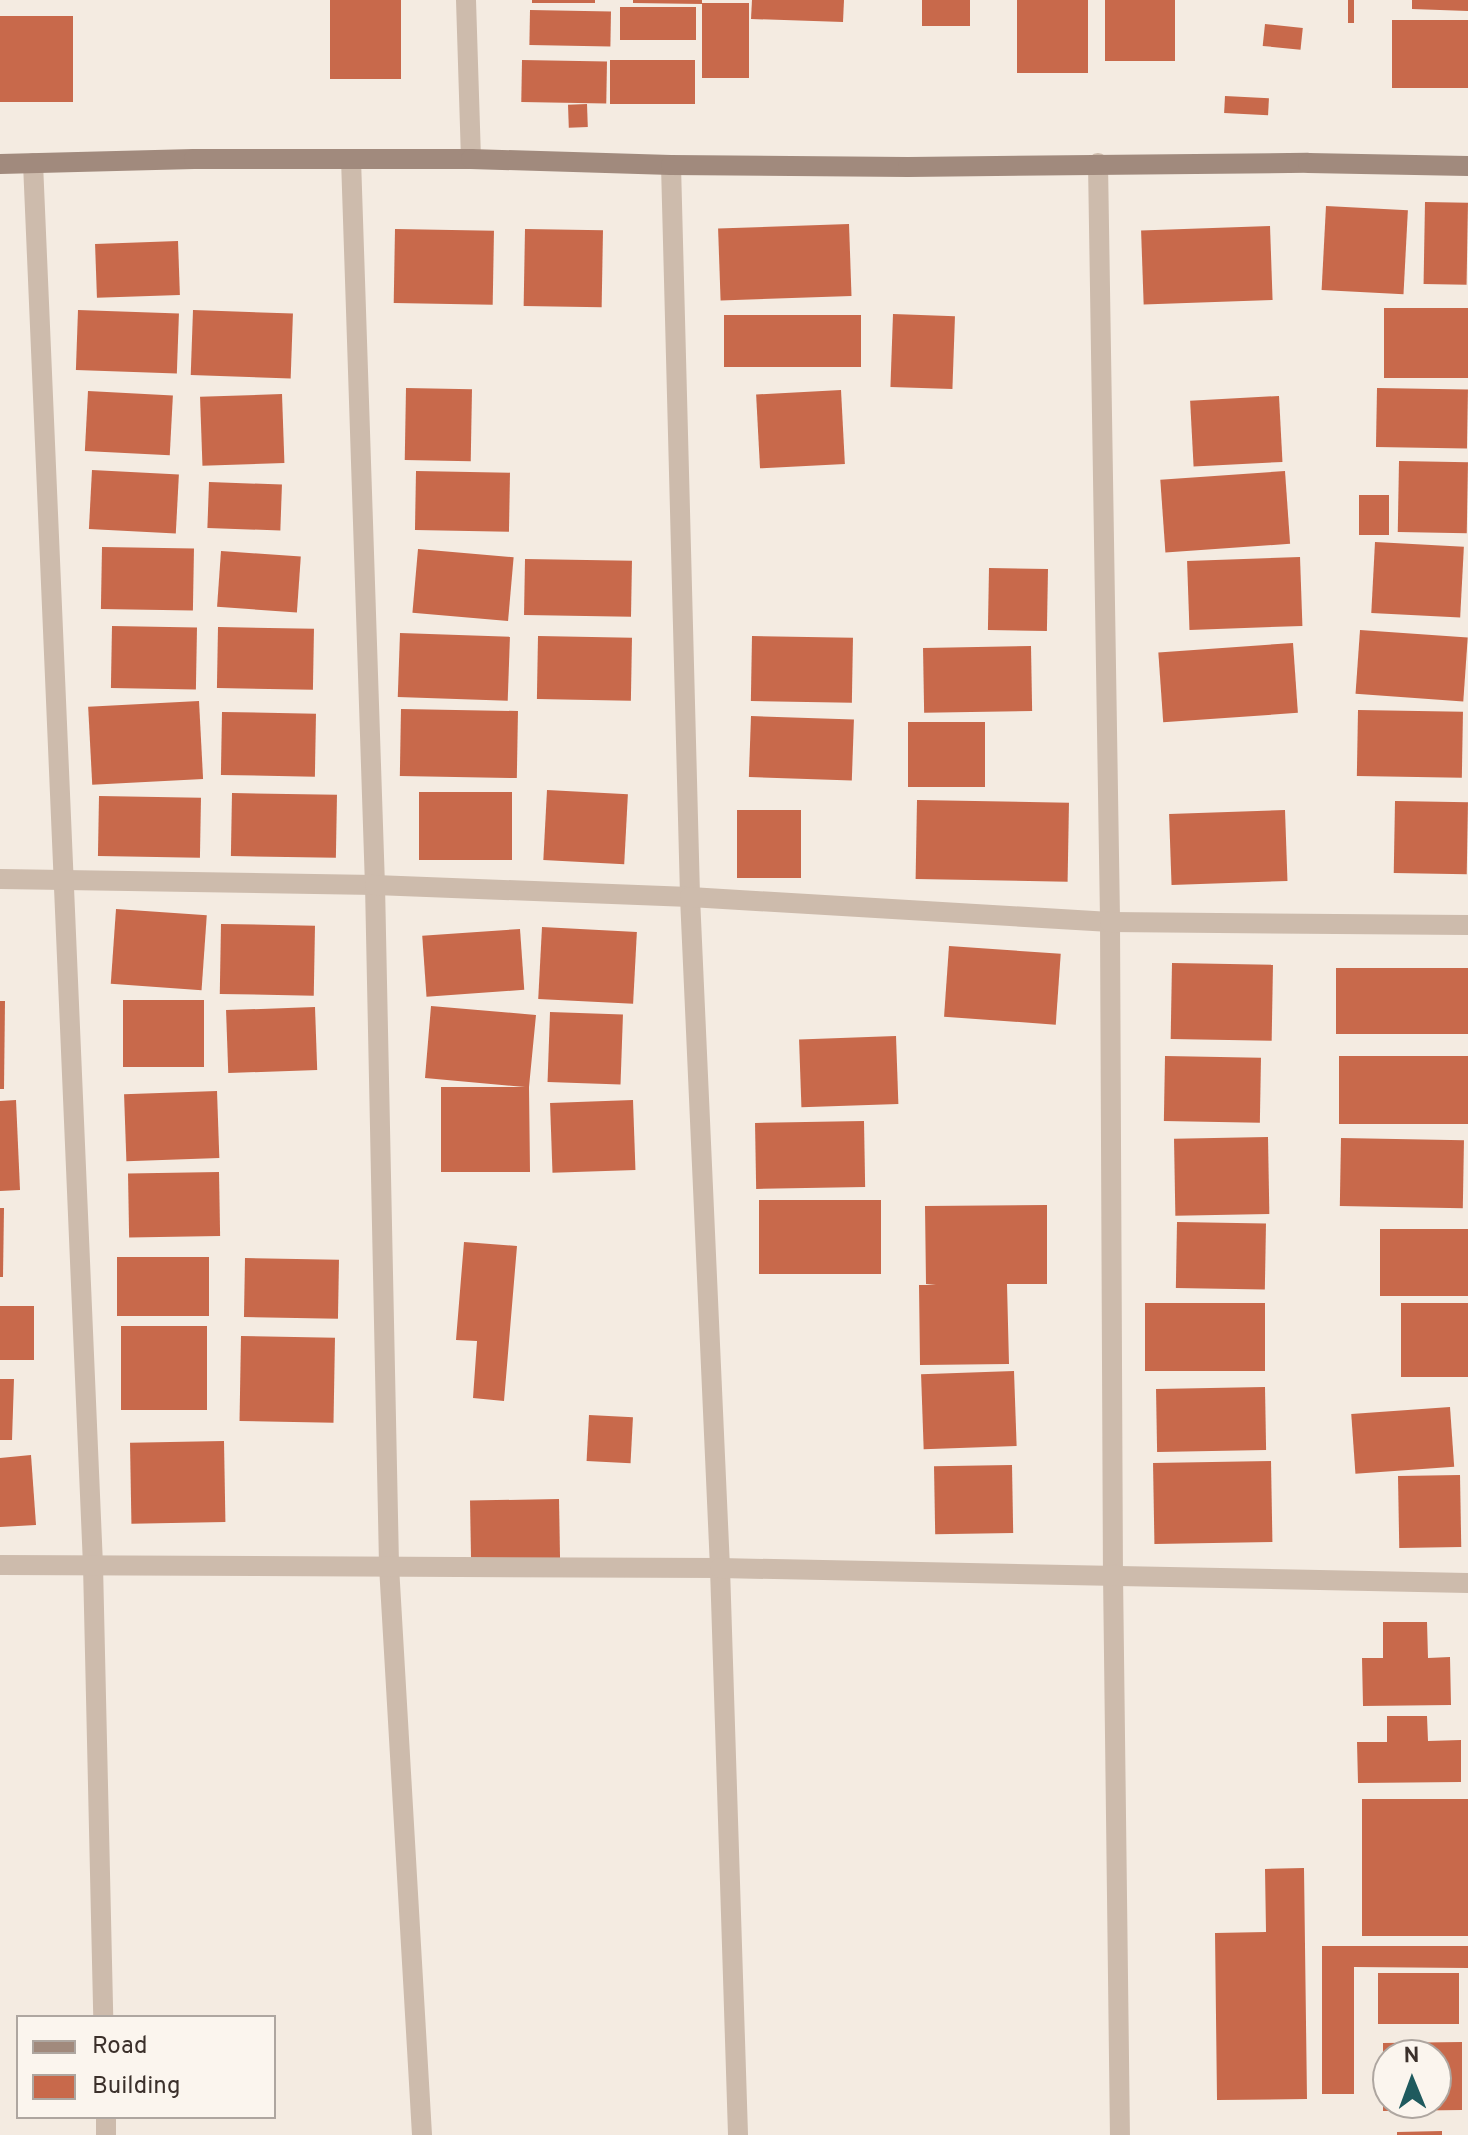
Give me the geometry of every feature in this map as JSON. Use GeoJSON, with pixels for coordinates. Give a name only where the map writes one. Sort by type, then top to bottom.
{"type":"FeatureCollection","features":[{"type":"Feature","properties":{"kind":"street"},"geometry":{"type":"LineString","coordinates":[[466,0],[471,159]]}},
{"type":"Feature","properties":{"kind":"street"},"geometry":{"type":"LineString","coordinates":[[351,159],[375,885],[389,1566],[422,2135]]}},
{"type":"Feature","properties":{"kind":"street"},"geometry":{"type":"LineString","coordinates":[[0,164],[471,159],[908,167],[1098,163],[1468,166]]}},
{"type":"Feature","properties":{"kind":"street"},"geometry":{"type":"LineString","coordinates":[[33,163],[93,1565],[103,2015]]}},
{"type":"Feature","properties":{"kind":"street"},"geometry":{"type":"LineString","coordinates":[[1098,163],[1110,922],[1120,2135]]}},
{"type":"Feature","properties":{"kind":"street"},"geometry":{"type":"LineString","coordinates":[[671,165],[690,897],[720,1568],[738,2135]]}},
{"type":"Feature","properties":{"kind":"street"},"geometry":{"type":"LineString","coordinates":[[0,879],[375,885],[690,897],[1110,922],[1468,925]]}},
{"type":"Feature","properties":{"kind":"street"},"geometry":{"type":"LineString","coordinates":[[0,1565],[720,1568],[1468,1583]]}},
{"type":"Feature","properties":{"kind":"building"},"geometry":{"type":"Polygon","coordinates":[[[330,0],[401,0],[401,79],[330,79],[330,0]]]}},
{"type":"Feature","properties":{"kind":"building"},"geometry":{"type":"Polygon","coordinates":[[[532,0],[595,0],[595,3],[532,3],[532,0]]]}},
{"type":"Feature","properties":{"kind":"building"},"geometry":{"type":"Polygon","coordinates":[[[633,0],[702,0],[702,4],[633,3],[633,0]]]}},
{"type":"Feature","properties":{"kind":"building"},"geometry":{"type":"Polygon","coordinates":[[[752,0],[844,0],[843,22],[751,19],[752,0]]]}},
{"type":"Feature","properties":{"kind":"building"},"geometry":{"type":"Polygon","coordinates":[[[922,0],[970,0],[970,26],[922,26],[922,0]]]}},
{"type":"Feature","properties":{"kind":"building"},"geometry":{"type":"Polygon","coordinates":[[[1017,0],[1088,0],[1088,73],[1017,73],[1017,0]]]}},
{"type":"Feature","properties":{"kind":"building"},"geometry":{"type":"Polygon","coordinates":[[[1105,0],[1175,0],[1175,61],[1105,61],[1105,0]]]}},
{"type":"Feature","properties":{"kind":"building"},"geometry":{"type":"Polygon","coordinates":[[[1348,0],[1354,0],[1354,23],[1348,23],[1348,0]]]}},
{"type":"Feature","properties":{"kind":"building"},"geometry":{"type":"Polygon","coordinates":[[[1412,0],[1468,0],[1468,11],[1412,9],[1412,0]]]}},
{"type":"Feature","properties":{"kind":"building"},"geometry":{"type":"Polygon","coordinates":[[[702,3],[749,3],[749,78],[702,78],[702,3]]]}},
{"type":"Feature","properties":{"kind":"building"},"geometry":{"type":"Polygon","coordinates":[[[620,7],[696,7],[696,40],[620,40],[620,7]]]}},
{"type":"Feature","properties":{"kind":"building"},"geometry":{"type":"Polygon","coordinates":[[[530,10],[611,11],[610,46],[529,45],[530,10]]]}},
{"type":"Feature","properties":{"kind":"building"},"geometry":{"type":"Polygon","coordinates":[[[0,16],[73,16],[73,102],[0,102],[0,16]]]}},
{"type":"Feature","properties":{"kind":"building"},"geometry":{"type":"Polygon","coordinates":[[[1392,20],[1468,20],[1468,88],[1392,88],[1392,20]]]}},
{"type":"Feature","properties":{"kind":"building"},"geometry":{"type":"Polygon","coordinates":[[[1265,24],[1303,28],[1300,50],[1263,46],[1265,24]]]}},
{"type":"Feature","properties":{"kind":"building"},"geometry":{"type":"Polygon","coordinates":[[[522,60],[607,61],[606,103],[521,102],[522,60]]]}},
{"type":"Feature","properties":{"kind":"building"},"geometry":{"type":"Polygon","coordinates":[[[610,60],[695,60],[695,104],[610,104],[610,60]]]}},
{"type":"Feature","properties":{"kind":"building"},"geometry":{"type":"Polygon","coordinates":[[[1225,96],[1269,98],[1268,115],[1224,113],[1225,96]]]}},
{"type":"Feature","properties":{"kind":"building"},"geometry":{"type":"Polygon","coordinates":[[[587,104],[588,127],[569,128],[568,105],[587,104]]]}},
{"type":"Feature","properties":{"kind":"building"},"geometry":{"type":"Polygon","coordinates":[[[1425,202],[1468,203],[1467,285],[1424,284],[1425,202]]]}},
{"type":"Feature","properties":{"kind":"building"},"geometry":{"type":"Polygon","coordinates":[[[1326,206],[1408,210],[1403,294],[1322,290],[1326,206]]]}},
{"type":"Feature","properties":{"kind":"building"},"geometry":{"type":"Polygon","coordinates":[[[849,224],[852,296],[721,301],[718,229],[849,224]]]}},
{"type":"Feature","properties":{"kind":"building"},"geometry":{"type":"Polygon","coordinates":[[[1270,226],[1273,300],[1144,304],[1141,231],[1270,226]]]}},
{"type":"Feature","properties":{"kind":"building"},"geometry":{"type":"Polygon","coordinates":[[[395,229],[494,231],[493,305],[394,303],[395,229]]]}},
{"type":"Feature","properties":{"kind":"building"},"geometry":{"type":"Polygon","coordinates":[[[525,229],[603,230],[602,307],[524,306],[525,229]]]}},
{"type":"Feature","properties":{"kind":"building"},"geometry":{"type":"Polygon","coordinates":[[[178,241],[180,295],[97,298],[95,244],[178,241]]]}},
{"type":"Feature","properties":{"kind":"building"},"geometry":{"type":"Polygon","coordinates":[[[1384,308],[1468,308],[1468,378],[1384,378],[1384,308]]]}},
{"type":"Feature","properties":{"kind":"building"},"geometry":{"type":"Polygon","coordinates":[[[78,310],[179,314],[177,373],[76,370],[78,310]]]}},
{"type":"Feature","properties":{"kind":"building"},"geometry":{"type":"Polygon","coordinates":[[[193,310],[293,313],[291,378],[191,375],[193,310]]]}},
{"type":"Feature","properties":{"kind":"building"},"geometry":{"type":"Polygon","coordinates":[[[893,314],[955,316],[952,389],[890,387],[893,314]]]}},
{"type":"Feature","properties":{"kind":"building"},"geometry":{"type":"Polygon","coordinates":[[[724,315],[861,315],[861,367],[724,367],[724,315]]]}},
{"type":"Feature","properties":{"kind":"building"},"geometry":{"type":"Polygon","coordinates":[[[406,388],[472,389],[471,461],[405,460],[406,388]]]}},
{"type":"Feature","properties":{"kind":"building"},"geometry":{"type":"Polygon","coordinates":[[[1377,388],[1468,390],[1467,449],[1376,447],[1377,388]]]}},
{"type":"Feature","properties":{"kind":"building"},"geometry":{"type":"Polygon","coordinates":[[[841,390],[845,464],[760,468],[756,394],[841,390]]]}},
{"type":"Feature","properties":{"kind":"building"},"geometry":{"type":"Polygon","coordinates":[[[88,391],[173,395],[170,455],[85,451],[88,391]]]}},
{"type":"Feature","properties":{"kind":"building"},"geometry":{"type":"Polygon","coordinates":[[[282,394],[284,463],[202,466],[200,397],[282,394]]]}},
{"type":"Feature","properties":{"kind":"building"},"geometry":{"type":"Polygon","coordinates":[[[1279,396],[1282,462],[1194,467],[1190,401],[1279,396]]]}},
{"type":"Feature","properties":{"kind":"building"},"geometry":{"type":"Polygon","coordinates":[[[1399,461],[1468,462],[1467,533],[1398,532],[1399,461]]]}},
{"type":"Feature","properties":{"kind":"building"},"geometry":{"type":"Polygon","coordinates":[[[92,470],[179,475],[176,533],[89,529],[92,470]]]}},
{"type":"Feature","properties":{"kind":"building"},"geometry":{"type":"Polygon","coordinates":[[[416,471],[510,473],[509,532],[415,530],[416,471]]]}},
{"type":"Feature","properties":{"kind":"building"},"geometry":{"type":"Polygon","coordinates":[[[1285,471],[1290,544],[1165,553],[1160,480],[1285,471]]]}},
{"type":"Feature","properties":{"kind":"building"},"geometry":{"type":"Polygon","coordinates":[[[209,482],[282,485],[280,531],[207,528],[209,482]]]}},
{"type":"Feature","properties":{"kind":"building"},"geometry":{"type":"Polygon","coordinates":[[[1359,495],[1389,495],[1389,535],[1359,535],[1359,495]]]}},
{"type":"Feature","properties":{"kind":"building"},"geometry":{"type":"Polygon","coordinates":[[[1375,542],[1464,547],[1460,618],[1371,613],[1375,542]]]}},
{"type":"Feature","properties":{"kind":"building"},"geometry":{"type":"Polygon","coordinates":[[[102,547],[194,549],[193,611],[101,609],[102,547]]]}},
{"type":"Feature","properties":{"kind":"building"},"geometry":{"type":"Polygon","coordinates":[[[418,549],[514,557],[508,621],[412,613],[418,549]]]}},
{"type":"Feature","properties":{"kind":"building"},"geometry":{"type":"Polygon","coordinates":[[[221,551],[301,557],[297,612],[217,607],[221,551]]]}},
{"type":"Feature","properties":{"kind":"building"},"geometry":{"type":"Polygon","coordinates":[[[1300,557],[1302,626],[1189,630],[1187,561],[1300,557]]]}},
{"type":"Feature","properties":{"kind":"building"},"geometry":{"type":"Polygon","coordinates":[[[525,559],[632,561],[631,617],[524,615],[525,559]]]}},
{"type":"Feature","properties":{"kind":"building"},"geometry":{"type":"Polygon","coordinates":[[[989,568],[1048,569],[1047,631],[988,630],[989,568]]]}},
{"type":"Feature","properties":{"kind":"building"},"geometry":{"type":"Polygon","coordinates":[[[112,626],[197,627],[196,689],[111,688],[112,626]]]}},
{"type":"Feature","properties":{"kind":"building"},"geometry":{"type":"Polygon","coordinates":[[[218,627],[314,629],[313,690],[217,688],[218,627]]]}},
{"type":"Feature","properties":{"kind":"building"},"geometry":{"type":"Polygon","coordinates":[[[1360,630],[1468,638],[1463,701],[1356,694],[1360,630]]]}},
{"type":"Feature","properties":{"kind":"building"},"geometry":{"type":"Polygon","coordinates":[[[400,633],[510,637],[508,701],[398,697],[400,633]]]}},
{"type":"Feature","properties":{"kind":"building"},"geometry":{"type":"Polygon","coordinates":[[[538,636],[632,638],[631,701],[537,699],[538,636]]]}},
{"type":"Feature","properties":{"kind":"building"},"geometry":{"type":"Polygon","coordinates":[[[752,636],[853,638],[852,703],[751,701],[752,636]]]}},
{"type":"Feature","properties":{"kind":"building"},"geometry":{"type":"Polygon","coordinates":[[[1293,643],[1298,713],[1163,722],[1158,652],[1293,643]]]}},
{"type":"Feature","properties":{"kind":"building"},"geometry":{"type":"Polygon","coordinates":[[[1031,646],[1032,711],[924,713],[923,648],[1031,646]]]}},
{"type":"Feature","properties":{"kind":"building"},"geometry":{"type":"Polygon","coordinates":[[[199,701],[203,779],[92,785],[88,707],[199,701]]]}},
{"type":"Feature","properties":{"kind":"building"},"geometry":{"type":"Polygon","coordinates":[[[401,709],[518,711],[517,778],[400,776],[401,709]]]}},
{"type":"Feature","properties":{"kind":"building"},"geometry":{"type":"Polygon","coordinates":[[[1358,710],[1463,712],[1462,778],[1357,776],[1358,710]]]}},
{"type":"Feature","properties":{"kind":"building"},"geometry":{"type":"Polygon","coordinates":[[[222,712],[316,714],[315,777],[221,775],[222,712]]]}},
{"type":"Feature","properties":{"kind":"building"},"geometry":{"type":"Polygon","coordinates":[[[751,716],[854,720],[852,781],[749,777],[751,716]]]}},
{"type":"Feature","properties":{"kind":"building"},"geometry":{"type":"Polygon","coordinates":[[[908,722],[985,722],[985,787],[908,787],[908,722]]]}},
{"type":"Feature","properties":{"kind":"building"},"geometry":{"type":"Polygon","coordinates":[[[547,790],[628,794],[624,864],[543,860],[547,790]]]}},
{"type":"Feature","properties":{"kind":"building"},"geometry":{"type":"Polygon","coordinates":[[[419,792],[512,792],[512,860],[419,860],[419,792]]]}},
{"type":"Feature","properties":{"kind":"building"},"geometry":{"type":"Polygon","coordinates":[[[232,793],[337,795],[336,858],[231,856],[232,793]]]}},
{"type":"Feature","properties":{"kind":"building"},"geometry":{"type":"Polygon","coordinates":[[[99,796],[201,798],[200,858],[98,856],[99,796]]]}},
{"type":"Feature","properties":{"kind":"building"},"geometry":{"type":"Polygon","coordinates":[[[917,800],[1069,803],[1068,882],[916,879],[917,800]]]}},
{"type":"Feature","properties":{"kind":"building"},"geometry":{"type":"Polygon","coordinates":[[[1395,801],[1468,802],[1467,874],[1394,873],[1395,801]]]}},
{"type":"Feature","properties":{"kind":"building"},"geometry":{"type":"Polygon","coordinates":[[[737,810],[801,810],[801,878],[737,878],[737,810]]]}},
{"type":"Feature","properties":{"kind":"building"},"geometry":{"type":"Polygon","coordinates":[[[1285,810],[1287,881],[1172,885],[1169,814],[1285,810]]]}},
{"type":"Feature","properties":{"kind":"building"},"geometry":{"type":"Polygon","coordinates":[[[116,909],[207,915],[202,990],[111,984],[116,909]]]}},
{"type":"Feature","properties":{"kind":"building"},"geometry":{"type":"Polygon","coordinates":[[[221,924],[315,926],[314,996],[220,994],[221,924]]]}},
{"type":"Feature","properties":{"kind":"building"},"geometry":{"type":"Polygon","coordinates":[[[542,927],[637,932],[633,1004],[538,999],[542,927]]]}},
{"type":"Feature","properties":{"kind":"building"},"geometry":{"type":"Polygon","coordinates":[[[520,929],[524,990],[426,997],[422,936],[520,929]]]}},
{"type":"Feature","properties":{"kind":"building"},"geometry":{"type":"Polygon","coordinates":[[[949,946],[1061,954],[1056,1025],[944,1017],[949,946]]]}},
{"type":"Feature","properties":{"kind":"building"},"geometry":{"type":"Polygon","coordinates":[[[1172,963],[1273,965],[1272,1041],[1171,1039],[1172,963]]]}},
{"type":"Feature","properties":{"kind":"building"},"geometry":{"type":"Polygon","coordinates":[[[1336,968],[1468,968],[1468,1034],[1336,1034],[1336,968]]]}},
{"type":"Feature","properties":{"kind":"building"},"geometry":{"type":"Polygon","coordinates":[[[123,1000],[204,1000],[204,1067],[123,1067],[123,1000]]]}},
{"type":"Feature","properties":{"kind":"building"},"geometry":{"type":"Polygon","coordinates":[[[0,1001],[5,1001],[4,1089],[0,1089],[0,1001]]]}},
{"type":"Feature","properties":{"kind":"building"},"geometry":{"type":"Polygon","coordinates":[[[431,1006],[536,1015],[529,1087],[530,1172],[441,1172],[441,1087],[525,1087],[425,1078],[431,1006]]]}},
{"type":"Feature","properties":{"kind":"building"},"geometry":{"type":"Polygon","coordinates":[[[315,1007],[317,1070],[228,1073],[226,1010],[315,1007]]]}},
{"type":"Feature","properties":{"kind":"building"},"geometry":{"type":"Polygon","coordinates":[[[550,1012],[623,1015],[621,1085],[548,1082],[550,1012]]]}},
{"type":"Feature","properties":{"kind":"building"},"geometry":{"type":"Polygon","coordinates":[[[896,1036],[898,1104],[801,1107],[799,1039],[896,1036]]]}},
{"type":"Feature","properties":{"kind":"building"},"geometry":{"type":"Polygon","coordinates":[[[1165,1056],[1261,1058],[1260,1123],[1164,1121],[1165,1056]]]}},
{"type":"Feature","properties":{"kind":"building"},"geometry":{"type":"Polygon","coordinates":[[[1339,1056],[1468,1056],[1468,1124],[1339,1124],[1339,1056]]]}},
{"type":"Feature","properties":{"kind":"building"},"geometry":{"type":"Polygon","coordinates":[[[217,1091],[219,1158],[126,1161],[124,1094],[217,1091]]]}},
{"type":"Feature","properties":{"kind":"building"},"geometry":{"type":"Polygon","coordinates":[[[16,1100],[20,1190],[0,1191],[0,1101],[16,1100]]]}},
{"type":"Feature","properties":{"kind":"building"},"geometry":{"type":"Polygon","coordinates":[[[633,1100],[635,1170],[552,1173],[550,1103],[633,1100]]]}},
{"type":"Feature","properties":{"kind":"building"},"geometry":{"type":"Polygon","coordinates":[[[864,1121],[865,1187],[756,1189],[755,1123],[864,1121]]]}},
{"type":"Feature","properties":{"kind":"building"},"geometry":{"type":"Polygon","coordinates":[[[1268,1137],[1269,1214],[1175,1216],[1174,1139],[1268,1137]]]}},
{"type":"Feature","properties":{"kind":"building"},"geometry":{"type":"Polygon","coordinates":[[[1341,1138],[1464,1140],[1463,1208],[1340,1206],[1341,1138]]]}},
{"type":"Feature","properties":{"kind":"building"},"geometry":{"type":"Polygon","coordinates":[[[219,1172],[220,1236],[129,1238],[128,1174],[219,1172]]]}},
{"type":"Feature","properties":{"kind":"building"},"geometry":{"type":"Polygon","coordinates":[[[759,1200],[881,1200],[881,1274],[759,1274],[759,1200]]]}},
{"type":"Feature","properties":{"kind":"building"},"geometry":{"type":"Polygon","coordinates":[[[1047,1205],[1047,1284],[1007,1284],[1009,1364],[920,1365],[919,1285],[936,1285],[926,1284],[925,1206],[1047,1205]]]}},
{"type":"Feature","properties":{"kind":"building"},"geometry":{"type":"Polygon","coordinates":[[[0,1208],[4,1208],[3,1277],[0,1277],[0,1208]]]}},
{"type":"Feature","properties":{"kind":"building"},"geometry":{"type":"Polygon","coordinates":[[[1177,1222],[1266,1224],[1265,1290],[1176,1288],[1177,1222]]]}},
{"type":"Feature","properties":{"kind":"building"},"geometry":{"type":"Polygon","coordinates":[[[1380,1229],[1468,1229],[1468,1296],[1380,1296],[1380,1229]]]}},
{"type":"Feature","properties":{"kind":"building"},"geometry":{"type":"Polygon","coordinates":[[[464,1242],[517,1246],[504,1401],[473,1398],[477,1341],[456,1340],[464,1242]]]}},
{"type":"Feature","properties":{"kind":"building"},"geometry":{"type":"Polygon","coordinates":[[[117,1257],[209,1257],[209,1316],[117,1316],[117,1257]]]}},
{"type":"Feature","properties":{"kind":"building"},"geometry":{"type":"Polygon","coordinates":[[[245,1258],[339,1260],[338,1319],[244,1317],[245,1258]]]}},
{"type":"Feature","properties":{"kind":"building"},"geometry":{"type":"Polygon","coordinates":[[[1145,1303],[1265,1303],[1265,1371],[1145,1371],[1145,1303]]]}},
{"type":"Feature","properties":{"kind":"building"},"geometry":{"type":"Polygon","coordinates":[[[1401,1303],[1468,1303],[1468,1377],[1401,1377],[1401,1303]]]}},
{"type":"Feature","properties":{"kind":"building"},"geometry":{"type":"Polygon","coordinates":[[[0,1306],[34,1306],[34,1360],[0,1360],[0,1306]]]}},
{"type":"Feature","properties":{"kind":"building"},"geometry":{"type":"Polygon","coordinates":[[[121,1326],[207,1326],[207,1410],[121,1410],[121,1326]]]}},
{"type":"Feature","properties":{"kind":"building"},"geometry":{"type":"Polygon","coordinates":[[[241,1336],[335,1338],[334,1423],[240,1421],[241,1336]]]}},
{"type":"Feature","properties":{"kind":"building"},"geometry":{"type":"Polygon","coordinates":[[[1014,1371],[1017,1446],[924,1449],[921,1374],[1014,1371]]]}},
{"type":"Feature","properties":{"kind":"building"},"geometry":{"type":"Polygon","coordinates":[[[0,1379],[14,1379],[12,1440],[0,1440],[0,1379]]]}},
{"type":"Feature","properties":{"kind":"building"},"geometry":{"type":"Polygon","coordinates":[[[1265,1387],[1266,1450],[1157,1452],[1156,1389],[1265,1387]]]}},
{"type":"Feature","properties":{"kind":"building"},"geometry":{"type":"Polygon","coordinates":[[[1450,1407],[1454,1467],[1355,1474],[1351,1414],[1450,1407]]]}},
{"type":"Feature","properties":{"kind":"building"},"geometry":{"type":"Polygon","coordinates":[[[589,1415],[633,1417],[631,1463],[587,1461],[589,1415]]]}},
{"type":"Feature","properties":{"kind":"building"},"geometry":{"type":"Polygon","coordinates":[[[224,1441],[225,1522],[131,1524],[130,1443],[224,1441]]]}},
{"type":"Feature","properties":{"kind":"building"},"geometry":{"type":"Polygon","coordinates":[[[31,1455],[36,1525],[0,1527],[0,1458],[31,1455]]]}},
{"type":"Feature","properties":{"kind":"building"},"geometry":{"type":"Polygon","coordinates":[[[1271,1461],[1272,1542],[1154,1544],[1153,1463],[1271,1461]]]}},
{"type":"Feature","properties":{"kind":"building"},"geometry":{"type":"Polygon","coordinates":[[[1012,1465],[1013,1533],[935,1534],[934,1466],[1012,1465]]]}},
{"type":"Feature","properties":{"kind":"building"},"geometry":{"type":"Polygon","coordinates":[[[1460,1475],[1461,1547],[1399,1548],[1398,1476],[1460,1475]]]}},
{"type":"Feature","properties":{"kind":"building"},"geometry":{"type":"Polygon","coordinates":[[[559,1499],[560,1561],[471,1563],[470,1501],[559,1499]]]}},
{"type":"Feature","properties":{"kind":"building"},"geometry":{"type":"Polygon","coordinates":[[[1383,1622],[1427,1622],[1428,1658],[1450,1657],[1451,1705],[1363,1706],[1362,1658],[1383,1658],[1383,1622]]]}},
{"type":"Feature","properties":{"kind":"building"},"geometry":{"type":"Polygon","coordinates":[[[1387,1716],[1427,1716],[1428,1741],[1461,1740],[1461,1782],[1358,1783],[1357,1742],[1387,1742],[1387,1716]]]}},
{"type":"Feature","properties":{"kind":"building"},"geometry":{"type":"Polygon","coordinates":[[[1362,1799],[1468,1799],[1468,1936],[1362,1936],[1362,1799]]]}},
{"type":"Feature","properties":{"kind":"building"},"geometry":{"type":"Polygon","coordinates":[[[1304,1868],[1307,2099],[1217,2100],[1215,1933],[1266,1932],[1265,1869],[1304,1868]]]}},
{"type":"Feature","properties":{"kind":"building"},"geometry":{"type":"Polygon","coordinates":[[[1322,1946],[1468,1946],[1468,1968],[1354,1967],[1354,2094],[1322,2094],[1322,1946]]]}},
{"type":"Feature","properties":{"kind":"building"},"geometry":{"type":"Polygon","coordinates":[[[1378,1973],[1459,1973],[1459,2024],[1378,2024],[1378,1973]]]}},
{"type":"Feature","properties":{"kind":"building"},"geometry":{"type":"Polygon","coordinates":[[[1452,2042],[1462,2042],[1462,2110],[1452,2110],[1452,2042]]]}},
{"type":"Feature","properties":{"kind":"building"},"geometry":{"type":"Polygon","coordinates":[[[1442,2131],[1442,2135],[1397,2135],[1397,2132],[1442,2131]]]}}]}
